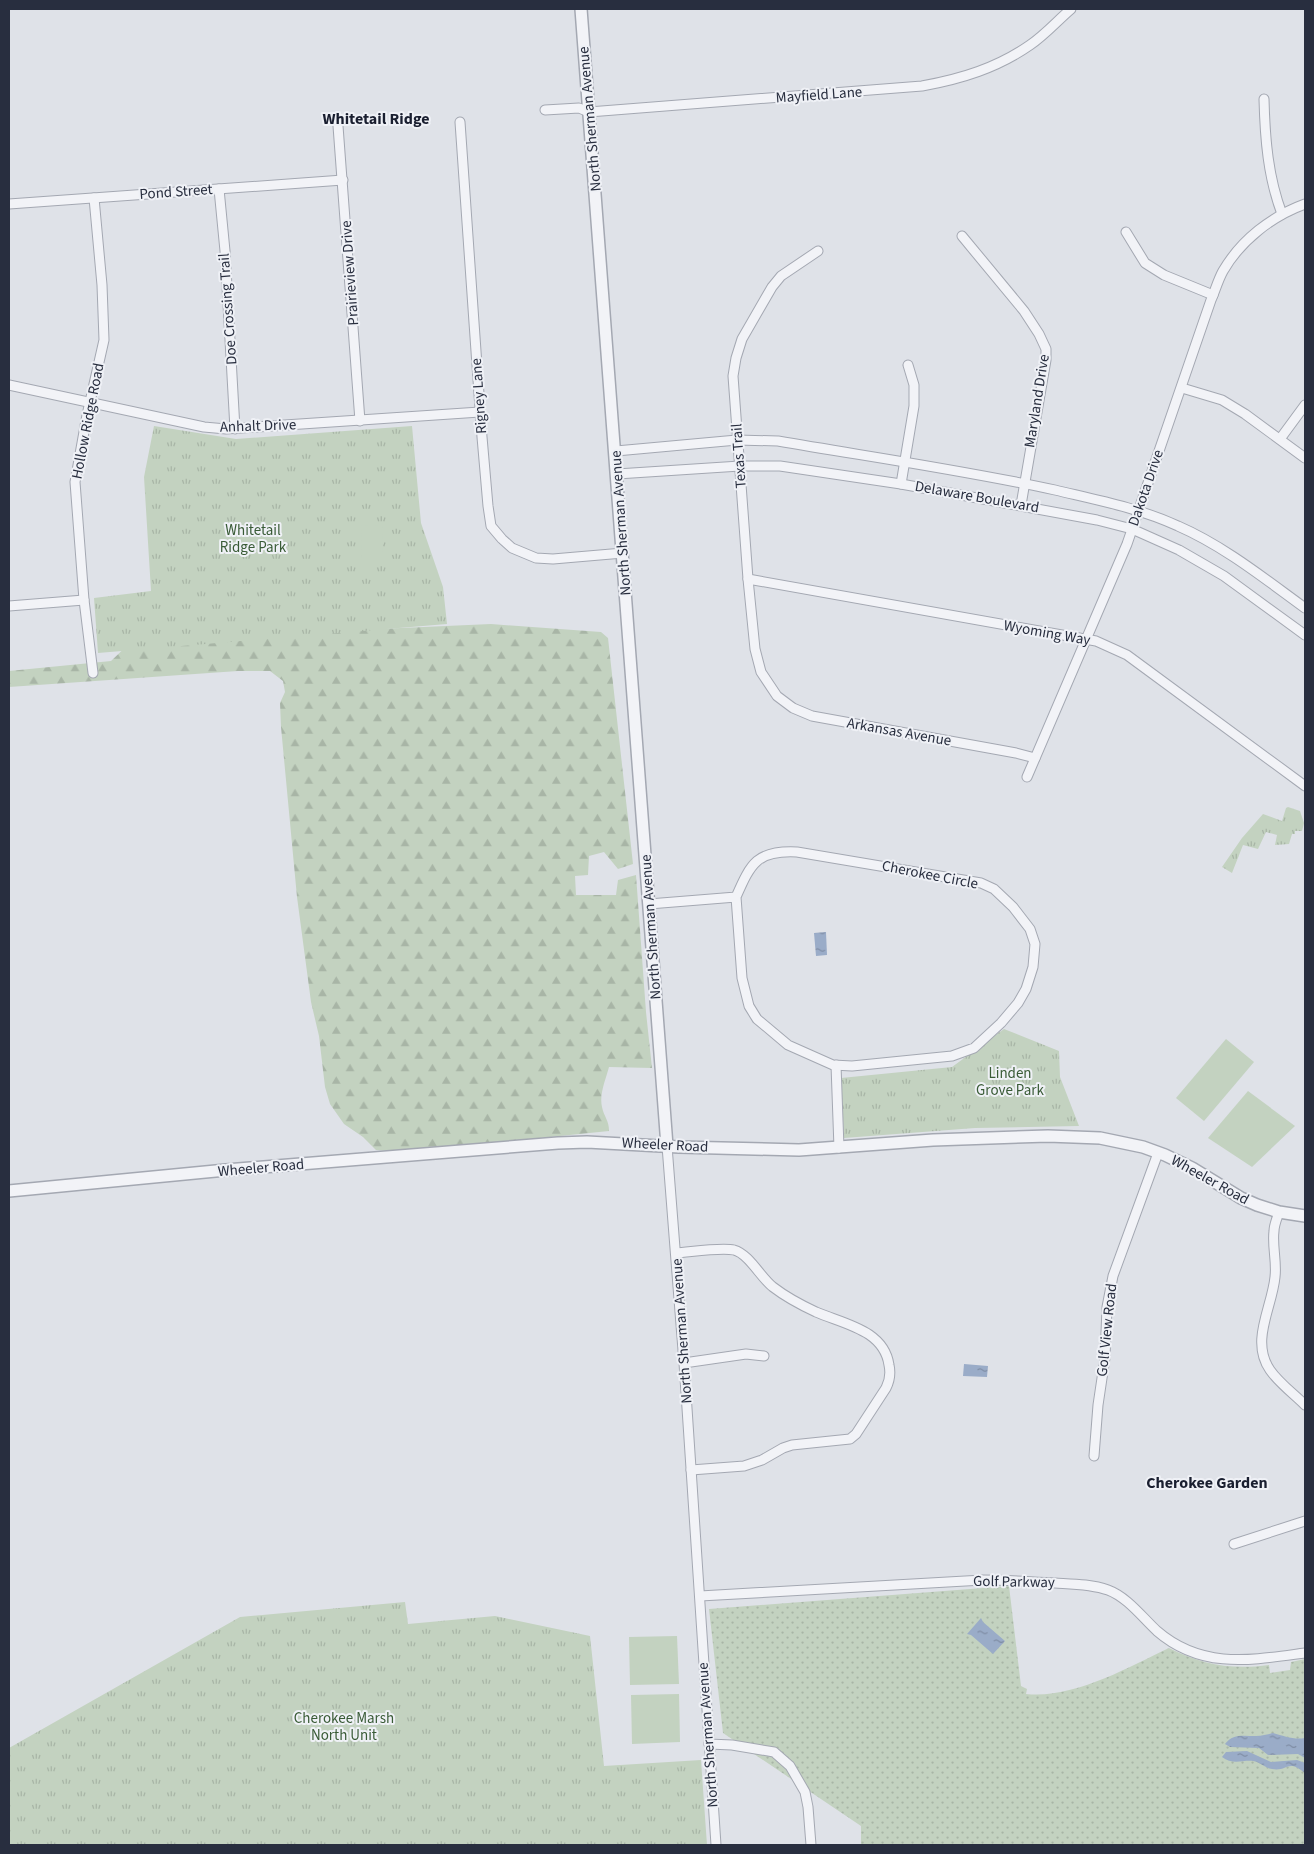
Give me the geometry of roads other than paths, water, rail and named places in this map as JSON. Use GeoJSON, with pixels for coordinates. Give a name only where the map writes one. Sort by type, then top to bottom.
{"type":"FeatureCollection","features":[{"type":"Feature","properties":{"kind":"street","name":"North Sherman Avenue"},"geometry":{"type":"LineString","coordinates":[[581,9],[676,1253],[716,1845]]}},
{"type":"Feature","properties":{"kind":"street","name":"Mayfield Lane"},"geometry":{"type":"LineString","coordinates":[[545,110],[579,108],[589,112],[906,88],[948,81],[1003,62],[1032,44],[1071,9]]}},
{"type":"Feature","properties":{"kind":"street"},"geometry":{"type":"LineString","coordinates":[[1264,99],[1270,175],[1282,214]]}},
{"type":"Feature","properties":{"kind":"street","name":"Rigney Lane"},"geometry":{"type":"LineString","coordinates":[[460,122],[480,412],[491,526],[502,539],[519,552],[536,558],[553,559],[623,553]]}},
{"type":"Feature","properties":{"kind":"street","name":"Prairieview Drive"},"geometry":{"type":"LineString","coordinates":[[338,126],[360,421]]}},
{"type":"Feature","properties":{"kind":"street","name":"Pond Street"},"geometry":{"type":"LineString","coordinates":[[9,204],[343,180]]}},
{"type":"Feature","properties":{"kind":"street","name":"Doe Crossing Trail"},"geometry":{"type":"LineString","coordinates":[[219,189],[225,252],[235,429]]}},
{"type":"Feature","properties":{"kind":"street","name":"Hollow Ridge Road"},"geometry":{"type":"LineString","coordinates":[[93,673],[84,600],[75,482],[104,340],[102,285],[94,198]]}},
{"type":"Feature","properties":{"kind":"street","name":"Dakota Drive"},"geometry":{"type":"LineString","coordinates":[[1027,777],[1132,530],[1213,295],[1223,272],[1251,236],[1282,214],[1305,204]]}},
{"type":"Feature","properties":{"kind":"street"},"geometry":{"type":"LineString","coordinates":[[1126,232],[1145,263],[1164,275],[1213,295]]}},
{"type":"Feature","properties":{"kind":"street","name":"Maryland Drive"},"geometry":{"type":"LineString","coordinates":[[962,236],[1024,311],[1046,349],[1046,360],[1020,505]]}},
{"type":"Feature","properties":{"kind":"street","name":"Texas Trail"},"geometry":{"type":"LineString","coordinates":[[772,689],[761,672],[754,649],[733,376],[742,339],[766,296],[780,276],[818,251]]}},
{"type":"Feature","properties":{"kind":"street"},"geometry":{"type":"LineString","coordinates":[[901,484],[915,392],[908,365]]}},
{"type":"Feature","properties":{"kind":"street","name":"Anhalt Drive"},"geometry":{"type":"LineString","coordinates":[[9,385],[204,427],[235,429],[480,412]]}},
{"type":"Feature","properties":{"kind":"street"},"geometry":{"type":"LineString","coordinates":[[1182,388],[1222,400],[1245,414],[1305,458]]}},
{"type":"Feature","properties":{"kind":"street"},"geometry":{"type":"LineString","coordinates":[[1280,440],[1305,404]]}},
{"type":"Feature","properties":{"kind":"street","name":"Delaware Boulevard"},"geometry":{"type":"LineString","coordinates":[[616,451],[738,440],[778,441],[1024,483],[1139,510],[1179,526],[1211,543],[1258,573],[1305,608]]}},
{"type":"Feature","properties":{"kind":"street","name":"Delaware Boulevard"},"geometry":{"type":"LineString","coordinates":[[618,474],[740,466],[780,466],[901,484],[1097,520],[1132,530],[1179,550],[1224,576],[1305,635]]}},
{"type":"Feature","properties":{"kind":"street","name":"Wyoming Way"},"geometry":{"type":"LineString","coordinates":[[748,579],[1096,641],[1127,655],[1305,786]]}},
{"type":"Feature","properties":{"kind":"street"},"geometry":{"type":"LineString","coordinates":[[9,606],[84,600]]}},
{"type":"Feature","properties":{"kind":"street","name":"Arkansas Avenue"},"geometry":{"type":"LineString","coordinates":[[772,689],[793,708],[812,716],[1036,758]]}},
{"type":"Feature","properties":{"kind":"street","name":"Cherokee Circle"},"geometry":{"type":"LineString","coordinates":[[780,851],[797,852],[981,883],[994,890],[1013,907],[1030,929],[1035,944],[1033,967],[1026,989],[1018,1003],[1001,1023],[974,1048],[952,1056],[836,1066],[788,1045],[757,1019],[748,1006],[742,978],[736,897],[747,872],[763,855],[780,851]]}},
{"type":"Feature","properties":{"kind":"street"},"geometry":{"type":"LineString","coordinates":[[649,904],[736,897]]}},
{"type":"Feature","properties":{"kind":"street"},"geometry":{"type":"LineString","coordinates":[[836,1066],[839,1148]]}},
{"type":"Feature","properties":{"kind":"street","name":"Wheeler Road"},"geometry":{"type":"LineString","coordinates":[[9,1191],[558,1143],[588,1142],[799,1150],[933,1140],[1072,1136],[1121,1142],[1158,1153],[1192,1168],[1241,1198],[1279,1212],[1305,1216]]}},
{"type":"Feature","properties":{"kind":"street","name":"Golf View Road"},"geometry":{"type":"LineString","coordinates":[[1094,1456],[1098,1405],[1105,1358],[1107,1307],[1113,1276],[1158,1153]]}},
{"type":"Feature","properties":{"kind":"street"},"geometry":{"type":"LineString","coordinates":[[1279,1212],[1274,1231],[1276,1273],[1260,1343],[1262,1354],[1271,1372],[1305,1405]]}},
{"type":"Feature","properties":{"kind":"street"},"geometry":{"type":"LineString","coordinates":[[676,1253],[734,1250],[744,1256],[772,1286],[810,1308],[848,1324],[879,1342],[887,1355],[890,1371],[890,1380],[856,1434],[846,1440],[792,1445],[753,1464],[691,1470]]}},
{"type":"Feature","properties":{"kind":"street"},"geometry":{"type":"LineString","coordinates":[[684,1363],[753,1353],[764,1356]]}},
{"type":"Feature","properties":{"kind":"street"},"geometry":{"type":"LineString","coordinates":[[1234,1544],[1305,1521]]}},
{"type":"Feature","properties":{"kind":"street","name":"Golf Parkway"},"geometry":{"type":"LineString","coordinates":[[700,1596],[990,1580],[1078,1584],[1108,1590],[1117,1595],[1158,1632],[1194,1654],[1221,1660],[1235,1660],[1305,1653]]}},
{"type":"Feature","properties":{"kind":"street"},"geometry":{"type":"LineString","coordinates":[[709,1744],[732,1745],[774,1752],[790,1766],[805,1792],[810,1845]]}},
{"type":"Feature","properties":{"kind":"water"},"geometry":{"type":"Polygon","coordinates":[[[826,932],[827,955],[816,956],[814,933],[826,932]]]}},
{"type":"Feature","properties":{"kind":"water"},"geometry":{"type":"Polygon","coordinates":[[[964,1364],[988,1366],[987,1377],[963,1376],[964,1364]]]}},
{"type":"Feature","properties":{"kind":"water"},"geometry":{"type":"Polygon","coordinates":[[[981,1618],[983,1622],[1005,1641],[993,1654],[971,1635],[967,1634],[981,1618]]]}},
{"type":"Feature","properties":{"kind":"water"},"geometry":{"type":"Polygon","coordinates":[[[1273,1733],[1293,1738],[1305,1738],[1305,1758],[1298,1754],[1268,1755],[1259,1748],[1230,1747],[1225,1744],[1228,1740],[1235,1737],[1273,1733]]]}},
{"type":"Feature","properties":{"kind":"water"},"geometry":{"type":"Polygon","coordinates":[[[1247,1751],[1271,1762],[1297,1760],[1305,1763],[1305,1773],[1294,1766],[1272,1769],[1256,1762],[1233,1762],[1222,1757],[1226,1752],[1247,1751]]]}},
{"type":"Feature","properties":{"kind":"district","name":"Whitetail Ridge"},"geometry":{"type":"Point","coordinates":[376,119]}},
{"type":"Feature","properties":{"kind":"district","name":"Cherokee Garden"},"geometry":{"type":"Point","coordinates":[1207,1483]}},
{"type":"Feature","properties":{"kind":"park label","name":"Whitetail Ridge Park"},"geometry":{"type":"Point","coordinates":[253,538]}},
{"type":"Feature","properties":{"kind":"park label","name":"Linden Grove Park"},"geometry":{"type":"Point","coordinates":[1010,1082]}},
{"type":"Feature","properties":{"kind":"park label","name":"Cherokee Marsh North Unit"},"geometry":{"type":"Point","coordinates":[344,1726]}}]}
